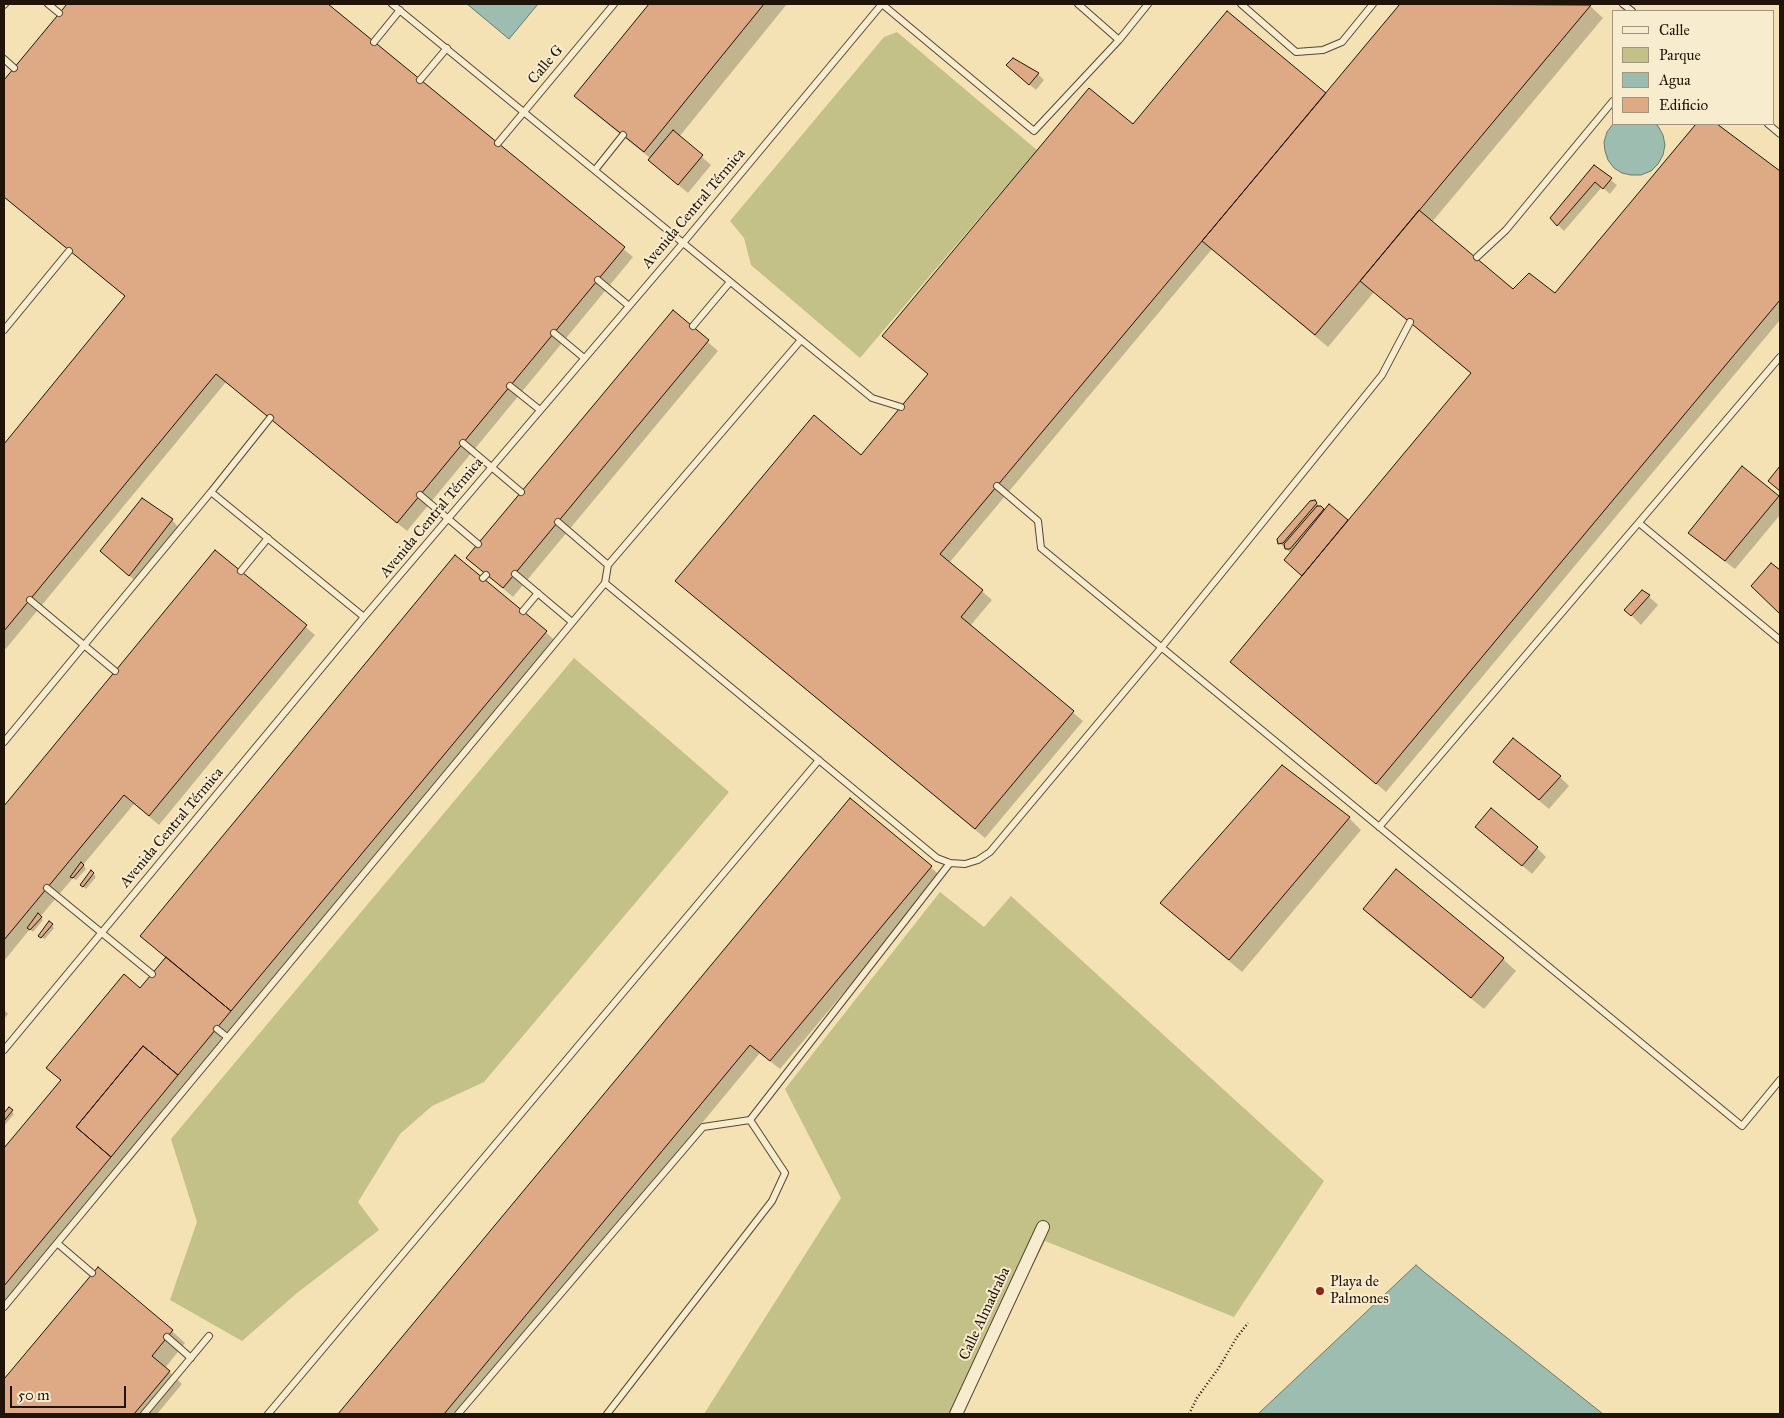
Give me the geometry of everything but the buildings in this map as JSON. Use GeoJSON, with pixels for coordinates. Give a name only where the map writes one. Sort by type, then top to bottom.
{"type":"FeatureCollection","features":[{"type":"Feature","properties":{"kind":"street","name":"Calle Almadraba"},"geometry":{"type":"LineString","coordinates":[[956,1414],[1043,1227]]}},
{"type":"Feature","properties":{"kind":"lane"},"geometry":{"type":"LineString","coordinates":[[48,4],[59,13]]}},
{"type":"Feature","properties":{"kind":"lane"},"geometry":{"type":"LineString","coordinates":[[392,4],[872,398],[901,407]]}},
{"type":"Feature","properties":{"kind":"lane","name":"Calle G"},"geometry":{"type":"LineString","coordinates":[[498,143],[614,4]]}},
{"type":"Feature","properties":{"kind":"lane"},"geometry":{"type":"LineString","coordinates":[[882,4],[1034,131],[1119,40],[1148,4]]}},
{"type":"Feature","properties":{"kind":"lane","name":"Avenida Central Térmica"},"geometry":{"type":"LineString","coordinates":[[4,1050],[364,617],[683,243],[882,4]]}},
{"type":"Feature","properties":{"kind":"lane"},"geometry":{"type":"LineString","coordinates":[[1078,4],[1119,40]]}},
{"type":"Feature","properties":{"kind":"lane"},"geometry":{"type":"LineString","coordinates":[[1241,4],[1296,52],[1323,50],[1342,42],[1373,4]]}},
{"type":"Feature","properties":{"kind":"lane"},"geometry":{"type":"LineString","coordinates":[[374,42],[400,10]]}},
{"type":"Feature","properties":{"kind":"lane"},"geometry":{"type":"LineString","coordinates":[[420,80],[447,48]]}},
{"type":"Feature","properties":{"kind":"lane"},"geometry":{"type":"LineString","coordinates":[[4,59],[14,68]]}},
{"type":"Feature","properties":{"kind":"lane"},"geometry":{"type":"LineString","coordinates":[[1477,257],[1506,230],[1612,102]]}},
{"type":"Feature","properties":{"kind":"lane"},"geometry":{"type":"LineString","coordinates":[[1769,125],[1780,134]]}},
{"type":"Feature","properties":{"kind":"lane"},"geometry":{"type":"LineString","coordinates":[[595,170],[623,135]]}},
{"type":"Feature","properties":{"kind":"lane"},"geometry":{"type":"LineString","coordinates":[[4,330],[69,250]]}},
{"type":"Feature","properties":{"kind":"lane"},"geometry":{"type":"LineString","coordinates":[[598,280],[629,306]]}},
{"type":"Feature","properties":{"kind":"lane"},"geometry":{"type":"LineString","coordinates":[[693,326],[730,282]]}},
{"type":"Feature","properties":{"kind":"lane"},"geometry":{"type":"LineString","coordinates":[[605,583],[937,858],[950,863],[964,864],[978,860],[990,852],[1161,648],[1382,375],[1410,322]]}},
{"type":"Feature","properties":{"kind":"lane"},"geometry":{"type":"LineString","coordinates":[[554,333],[584,358]]}},
{"type":"Feature","properties":{"kind":"lane"},"geometry":{"type":"LineString","coordinates":[[4,1307],[605,583],[608,565],[801,340]]}},
{"type":"Feature","properties":{"kind":"lane"},"geometry":{"type":"LineString","coordinates":[[1379,827],[1780,357]]}},
{"type":"Feature","properties":{"kind":"lane"},"geometry":{"type":"LineString","coordinates":[[510,386],[540,410]]}},
{"type":"Feature","properties":{"kind":"lane"},"geometry":{"type":"LineString","coordinates":[[4,742],[270,418]]}},
{"type":"Feature","properties":{"kind":"lane"},"geometry":{"type":"LineString","coordinates":[[463,443],[521,492]]}},
{"type":"Feature","properties":{"kind":"lane"},"geometry":{"type":"LineString","coordinates":[[997,486],[1038,521],[1041,548],[1742,1126],[1780,1080]]}},
{"type":"Feature","properties":{"kind":"lane"},"geometry":{"type":"LineString","coordinates":[[211,492],[364,617]]}},
{"type":"Feature","properties":{"kind":"lane"},"geometry":{"type":"LineString","coordinates":[[420,496],[478,544]]}},
{"type":"Feature","properties":{"kind":"lane"},"geometry":{"type":"LineString","coordinates":[[558,522],[608,565]]}},
{"type":"Feature","properties":{"kind":"lane"},"geometry":{"type":"LineString","coordinates":[[1639,523],[1780,640]]}},
{"type":"Feature","properties":{"kind":"lane"},"geometry":{"type":"LineString","coordinates":[[241,571],[268,538]]}},
{"type":"Feature","properties":{"kind":"lane"},"geometry":{"type":"LineString","coordinates":[[515,574],[572,622]]}},
{"type":"Feature","properties":{"kind":"lane"},"geometry":{"type":"LineString","coordinates":[[523,611],[538,593]]}},
{"type":"Feature","properties":{"kind":"lane"},"geometry":{"type":"LineString","coordinates":[[30,600],[115,672]]}},
{"type":"Feature","properties":{"kind":"lane"},"geometry":{"type":"LineString","coordinates":[[268,1414],[819,760]]}},
{"type":"Feature","properties":{"kind":"lane"},"geometry":{"type":"LineString","coordinates":[[458,1414],[703,1127],[750,1120],[950,863]]}},
{"type":"Feature","properties":{"kind":"lane"},"geometry":{"type":"LineString","coordinates":[[47,888],[152,974]]}},
{"type":"Feature","properties":{"kind":"lane"},"geometry":{"type":"LineString","coordinates":[[217,1029],[227,1038]]}},
{"type":"Feature","properties":{"kind":"lane"},"geometry":{"type":"LineString","coordinates":[[607,1414],[772,1201],[784,1173],[750,1120]]}},
{"type":"Feature","properties":{"kind":"lane"},"geometry":{"type":"LineString","coordinates":[[57,1243],[92,1273]]}},
{"type":"Feature","properties":{"kind":"lane"},"geometry":{"type":"LineString","coordinates":[[144,1414],[209,1336]]}},
{"type":"Feature","properties":{"kind":"lane"},"geometry":{"type":"LineString","coordinates":[[167,1337],[191,1358]]}},
{"type":"Feature","properties":{"kind":"path"},"geometry":{"type":"LineString","coordinates":[[1189,1414],[1197,1398],[1248,1323]]}},
{"type":"Feature","properties":{"kind":"green space"},"geometry":{"type":"Polygon","coordinates":[[[897,32],[1037,150],[860,358],[751,265],[744,238],[730,221],[884,37],[897,32]]]}},
{"type":"Feature","properties":{"kind":"green space"},"geometry":{"type":"Polygon","coordinates":[[[574,658],[729,792],[484,1082],[432,1106],[400,1134],[358,1202],[379,1230],[297,1293],[242,1341],[170,1300],[197,1222],[171,1139],[574,658]]]}},
{"type":"Feature","properties":{"kind":"green space"},"geometry":{"type":"Polygon","coordinates":[[[940,892],[984,927],[1011,896],[1324,1181],[1234,1317],[1045,1241],[958,1414],[704,1414],[841,1198],[785,1089],[940,892]]]}},
{"type":"Feature","properties":{"kind":"water"},"geometry":{"type":"Polygon","coordinates":[[[467,4],[538,4],[509,39],[467,4]]]}},
{"type":"Feature","properties":{"kind":"water"},"geometry":{"type":"Polygon","coordinates":[[[1612,125],[1656,125],[1663,135],[1665,145],[1663,155],[1651,171],[1641,175],[1622,173],[1614,168],[1608,160],[1604,142],[1607,132],[1612,125]]]}},
{"type":"Feature","properties":{"kind":"water"},"geometry":{"type":"Polygon","coordinates":[[[1416,1265],[1424,1272],[1603,1414],[1258,1414],[1416,1265]]]}},
{"type":"Feature","properties":{"kind":"place","name":"Playa de Palmones"},"geometry":{"type":"Point","coordinates":[1320,1291]}}]}
